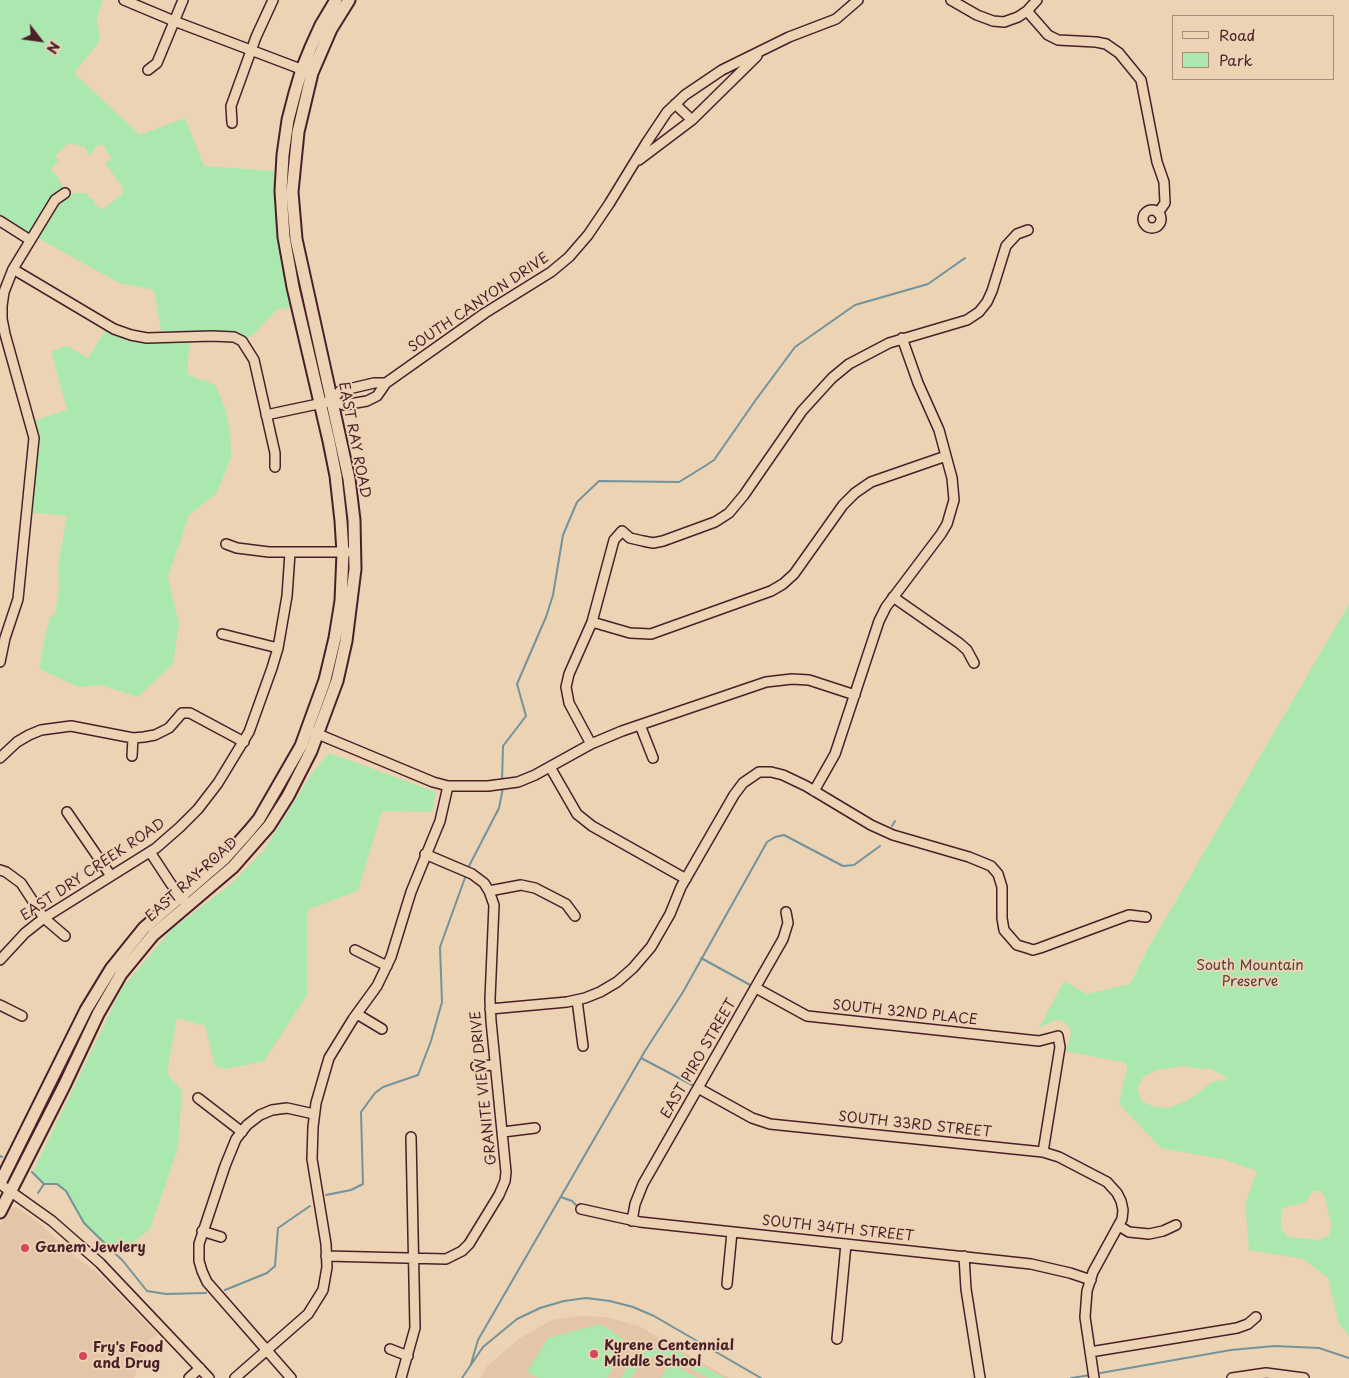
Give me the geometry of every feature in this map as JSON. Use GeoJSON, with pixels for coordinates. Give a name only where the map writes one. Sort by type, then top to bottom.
{"type":"FeatureCollection","features":[{"type":"Feature","properties":{"kind":"main road","name":"EAST RAY ROAD"},"geometry":{"type":"LineString","coordinates":[[4,1187],[60,1094],[98,1014],[121,974],[153,935],[233,867],[265,831],[288,796],[342,663],[352,604],[355,569],[349,479],[293,287],[284,237],[280,191],[288,120],[307,71],[321,25],[336,0]]}},
{"type":"Feature","properties":{"kind":"main road","name":"EAST RAY ROAD"},"geometry":{"type":"LineString","coordinates":[[307,71],[349,0]]}},
{"type":"Feature","properties":{"kind":"main road","name":"EAST RAY ROAD"},"geometry":{"type":"LineString","coordinates":[[0,1212],[4,1187],[86,1010],[110,969],[144,928],[213,868],[249,831],[313,732],[336,638],[343,552],[336,476],[326,402]]}},
{"type":"Feature","properties":{"kind":"street"},"geometry":{"type":"LineString","coordinates":[[124,0],[174,22],[307,71]]}},
{"type":"Feature","properties":{"kind":"street"},"geometry":{"type":"LineString","coordinates":[[148,70],[157,63],[183,0]]}},
{"type":"Feature","properties":{"kind":"street"},"geometry":{"type":"LineString","coordinates":[[232,124],[231,106],[251,51],[273,0]]}},
{"type":"Feature","properties":{"kind":"street","name":"SOUTH CANYON DRIVE"},"geometry":{"type":"LineString","coordinates":[[326,402],[344,405],[367,401],[377,396],[386,384],[485,313],[551,272],[570,257],[588,235],[667,112],[685,95],[722,70],[789,37],[836,19],[858,0]]}},
{"type":"Feature","properties":{"kind":"street"},"geometry":{"type":"LineString","coordinates":[[952,0],[977,15],[993,21],[1004,22],[1018,17],[1027,11],[1037,0]]}},
{"type":"Feature","properties":{"kind":"street"},"geometry":{"type":"LineString","coordinates":[[1027,11],[1048,35],[1058,40],[1106,44],[1119,52],[1141,80],[1157,162],[1164,182],[1165,203],[1158,213]]}},
{"type":"Feature","properties":{"kind":"street","name":"SOUTH CANYON DRIVE"},"geometry":{"type":"LineString","coordinates":[[634,165],[644,155],[692,120],[762,51]]}},
{"type":"Feature","properties":{"kind":"street"},"geometry":{"type":"LineString","coordinates":[[675,104],[692,120]]}},
{"type":"Feature","properties":{"kind":"street"},"geometry":{"type":"LineString","coordinates":[[0,662],[5,638],[18,599],[34,438],[2,319],[4,292],[13,269],[55,200],[66,193]]}},
{"type":"Feature","properties":{"kind":"street"},"geometry":{"type":"LineString","coordinates":[[0,221],[30,240]]}},
{"type":"Feature","properties":{"kind":"street"},"geometry":{"type":"LineString","coordinates":[[591,744],[569,703],[566,687],[569,674],[592,622],[614,540],[622,531],[630,538],[653,543],[715,522],[729,513],[744,495],[802,411],[832,378],[871,351],[902,338],[967,320],[979,312],[989,296],[1006,246],[1018,234],[1028,230]]}},
{"type":"Feature","properties":{"kind":"street"},"geometry":{"type":"LineString","coordinates":[[13,269],[114,329],[131,335],[154,338],[234,337],[242,341],[254,360],[275,453],[275,467]]}},
{"type":"Feature","properties":{"kind":"street"},"geometry":{"type":"LineString","coordinates":[[814,791],[835,754],[879,621],[893,597],[941,534],[947,524],[954,500],[952,478],[939,430],[918,383],[902,338]]}},
{"type":"Feature","properties":{"kind":"street"},"geometry":{"type":"LineString","coordinates":[[266,415],[326,402],[340,391],[374,383],[386,384]]}},
{"type":"Feature","properties":{"kind":"street"},"geometry":{"type":"LineString","coordinates":[[356,387],[360,402]]}},
{"type":"Feature","properties":{"kind":"street"},"geometry":{"type":"LineString","coordinates":[[592,622],[630,633],[651,634],[771,591],[783,584],[794,574],[843,504],[855,493],[871,482],[946,456]]}},
{"type":"Feature","properties":{"kind":"street"},"geometry":{"type":"LineString","coordinates":[[226,544],[237,548],[290,553],[355,551]]}},
{"type":"Feature","properties":{"kind":"street","name":"EAST DRY CREEK ROAD"},"geometry":{"type":"LineString","coordinates":[[0,960],[25,932],[44,918],[150,852],[198,810],[218,783],[244,742],[261,701],[278,648],[287,596],[290,553]]}},
{"type":"Feature","properties":{"kind":"street"},"geometry":{"type":"LineString","coordinates":[[893,597],[959,643],[967,650],[974,664]]}},
{"type":"Feature","properties":{"kind":"street"},"geometry":{"type":"LineString","coordinates":[[222,634],[278,648]]}},
{"type":"Feature","properties":{"kind":"street"},"geometry":{"type":"LineString","coordinates":[[313,732],[433,782],[448,786],[488,786],[518,782],[591,744],[640,725],[766,682],[792,679],[809,680],[855,695]]}},
{"type":"Feature","properties":{"kind":"street"},"geometry":{"type":"LineString","coordinates":[[0,758],[8,749],[40,730],[70,726],[133,738],[155,735],[169,728],[182,713],[190,713],[244,742]]}},
{"type":"Feature","properties":{"kind":"street"},"geometry":{"type":"LineString","coordinates":[[640,725],[653,758]]}},
{"type":"Feature","properties":{"kind":"street"},"geometry":{"type":"LineString","coordinates":[[132,756],[133,738]]}},
{"type":"Feature","properties":{"kind":"street"},"geometry":{"type":"LineString","coordinates":[[0,742],[8,749]]}},
{"type":"Feature","properties":{"kind":"street"},"geometry":{"type":"LineString","coordinates":[[550,767],[577,814],[592,826],[686,880]]}},
{"type":"Feature","properties":{"kind":"street"},"geometry":{"type":"LineString","coordinates":[[490,1009],[577,1000],[600,992],[617,982],[634,968],[651,947],[734,795],[743,783],[759,772],[783,775],[871,825],[893,835],[968,857],[991,866],[998,874],[1002,887],[1004,930],[1017,945],[1034,950],[1129,915],[1146,917]]}},
{"type":"Feature","properties":{"kind":"street"},"geometry":{"type":"LineString","coordinates":[[235,1378],[308,1314],[317,1302],[326,1279],[326,1256],[312,1159],[312,1127],[316,1103],[329,1058],[377,986],[395,947],[411,892],[425,854],[440,822],[448,786]]}},
{"type":"Feature","properties":{"kind":"street"},"geometry":{"type":"LineString","coordinates":[[68,812],[111,876]]}},
{"type":"Feature","properties":{"kind":"street"},"geometry":{"type":"LineString","coordinates":[[150,852],[188,906]]}},
{"type":"Feature","properties":{"kind":"street"},"geometry":{"type":"LineString","coordinates":[[425,854],[472,874],[484,883],[489,891],[521,885],[535,888],[566,904],[575,916]]}},
{"type":"Feature","properties":{"kind":"street"},"geometry":{"type":"LineString","coordinates":[[0,870],[21,883],[44,918],[65,936]]}},
{"type":"Feature","properties":{"kind":"street","name":"GRANITE VIEW DRIVE"},"geometry":{"type":"LineString","coordinates":[[326,1256],[446,1259],[462,1251],[469,1244],[499,1195],[505,1181],[506,1172],[490,1009],[494,905],[489,891]]}},
{"type":"Feature","properties":{"kind":"street","name":"EAST PIRO STREET"},"geometry":{"type":"LineString","coordinates":[[632,1221],[635,1204],[643,1184],[756,988],[787,930],[786,912]]}},
{"type":"Feature","properties":{"kind":"street"},"geometry":{"type":"LineString","coordinates":[[355,950],[387,966]]}},
{"type":"Feature","properties":{"kind":"street","name":"SOUTH 32ND PLACE"},"geometry":{"type":"LineString","coordinates":[[756,988],[808,1016],[1039,1041],[1058,1036],[1060,1046],[1043,1152]]}},
{"type":"Feature","properties":{"kind":"street"},"geometry":{"type":"LineString","coordinates":[[577,1000],[583,1046]]}},
{"type":"Feature","properties":{"kind":"street"},"geometry":{"type":"LineString","coordinates":[[0,1005],[22,1016]]}},
{"type":"Feature","properties":{"kind":"street"},"geometry":{"type":"LineString","coordinates":[[357,1014],[382,1029]]}},
{"type":"Feature","properties":{"kind":"street"},"geometry":{"type":"LineString","coordinates":[[476,1066],[496,1065]]}},
{"type":"Feature","properties":{"kind":"street","name":"SOUTH 33RD STREET"},"geometry":{"type":"LineString","coordinates":[[698,1088],[752,1118],[770,1124],[1043,1152],[1059,1157],[1107,1182],[1117,1193],[1121,1201],[1122,1219],[1119,1226]]}},
{"type":"Feature","properties":{"kind":"street"},"geometry":{"type":"LineString","coordinates":[[198,1098],[242,1132]]}},
{"type":"Feature","properties":{"kind":"street"},"geometry":{"type":"LineString","coordinates":[[291,1378],[207,1282],[202,1271],[199,1244],[225,1166],[236,1139],[247,1125],[260,1115],[272,1110],[287,1108],[314,1114]]}},
{"type":"Feature","properties":{"kind":"street"},"geometry":{"type":"LineString","coordinates":[[503,1132],[535,1128]]}},
{"type":"Feature","properties":{"kind":"street"},"geometry":{"type":"LineString","coordinates":[[401,1378],[414,1328],[411,1137]]}},
{"type":"Feature","properties":{"kind":"street"},"geometry":{"type":"LineString","coordinates":[[4,1187],[52,1221],[100,1263],[209,1378]]}},
{"type":"Feature","properties":{"kind":"street","name":"SOUTH 34TH STREET"},"geometry":{"type":"LineString","coordinates":[[581,1209],[632,1221],[1031,1264],[1091,1280]]}},
{"type":"Feature","properties":{"kind":"street"},"geometry":{"type":"LineString","coordinates":[[1094,1378],[1085,1317],[1087,1291],[1093,1272],[1119,1226],[1129,1232],[1149,1234],[1163,1231],[1176,1225]]}},
{"type":"Feature","properties":{"kind":"street"},"geometry":{"type":"LineString","coordinates":[[202,1231],[221,1237]]}},
{"type":"Feature","properties":{"kind":"street"},"geometry":{"type":"LineString","coordinates":[[726,1284],[732,1232]]}},
{"type":"Feature","properties":{"kind":"street"},"geometry":{"type":"LineString","coordinates":[[837,1339],[846,1244]]}},
{"type":"Feature","properties":{"kind":"street"},"geometry":{"type":"LineString","coordinates":[[964,1256],[965,1282],[980,1378]]}},
{"type":"Feature","properties":{"kind":"street"},"geometry":{"type":"LineString","coordinates":[[1090,1352],[1237,1328],[1248,1324],[1256,1317]]}},
{"type":"Feature","properties":{"kind":"street"},"geometry":{"type":"LineString","coordinates":[[390,1349],[408,1356]]}},
{"type":"Feature","properties":{"kind":"street"},"geometry":{"type":"LineString","coordinates":[[188,1378],[200,1368]]}},
{"type":"Feature","properties":{"kind":"street"},"geometry":{"type":"LineString","coordinates":[[1232,1378],[1266,1373],[1304,1378]]}},
{"type":"Feature","properties":{"kind":"shaded area"},"geometry":{"type":"Polygon","coordinates":[[[16,1207],[36,1220],[77,1258],[97,1272],[158,1335],[150,1339],[134,1378],[0,1378],[0,1227],[8,1210],[16,1207]]]}},
{"type":"Feature","properties":{"kind":"shaded area","name":"Kyrene Centennial Middle School"},"geometry":{"type":"Polygon","coordinates":[[[578,1316],[605,1317],[639,1326],[729,1378],[480,1378],[487,1366],[520,1338],[552,1320],[578,1316]]]}},
{"type":"Feature","properties":{"kind":"green space"},"geometry":{"type":"Polygon","coordinates":[[[0,0],[103,0],[97,17],[100,41],[74,73],[140,135],[185,118],[204,166],[287,172],[287,215],[294,308],[277,309],[253,335],[242,341],[190,337],[187,374],[203,381],[204,379],[216,386],[225,408],[230,432],[231,457],[217,493],[189,515],[168,577],[179,624],[173,664],[138,697],[101,685],[79,687],[39,669],[51,615],[55,615],[59,587],[58,565],[67,516],[27,512],[33,456],[29,422],[67,410],[51,351],[67,346],[88,358],[108,326],[162,337],[154,290],[119,283],[0,217],[0,0]],[[68,143],[55,156],[59,160],[51,170],[59,179],[65,193],[87,193],[88,197],[94,199],[95,205],[99,206],[102,210],[122,194],[123,188],[105,163],[112,158],[103,144],[96,147],[90,156],[84,147],[68,143]]]}},
{"type":"Feature","properties":{"kind":"green space","name":"South Mountain Preserve"},"geometry":{"type":"Polygon","coordinates":[[[1349,604],[1349,1336],[1339,1324],[1328,1278],[1304,1259],[1249,1250],[1245,1204],[1257,1171],[1222,1159],[1161,1148],[1119,1104],[1127,1067],[1126,1063],[1066,1051],[1071,1034],[1069,1027],[1063,1021],[1055,1020],[1039,1028],[1064,981],[1087,994],[1130,984],[1150,945],[1349,604]],[[1183,1066],[1157,1070],[1144,1076],[1137,1089],[1142,1101],[1152,1106],[1169,1108],[1190,1099],[1212,1082],[1229,1079],[1210,1068],[1203,1069],[1183,1066]],[[1318,1190],[1313,1191],[1306,1202],[1281,1210],[1281,1229],[1288,1237],[1319,1240],[1329,1235],[1332,1226],[1324,1195],[1318,1190]]]}},
{"type":"Feature","properties":{"kind":"green space"},"geometry":{"type":"Polygon","coordinates":[[[329,753],[436,792],[432,812],[382,811],[358,891],[307,910],[307,995],[264,1061],[226,1069],[215,1066],[205,1026],[177,1018],[167,1073],[182,1091],[178,1148],[150,1229],[121,1252],[105,1245],[84,1223],[66,1191],[57,1184],[44,1184],[33,1171],[122,988],[172,929],[230,885],[264,850],[312,773],[329,753]]]}},
{"type":"Feature","properties":{"kind":"green space"},"geometry":{"type":"Polygon","coordinates":[[[600,1324],[628,1342],[607,1378],[538,1378],[527,1372],[548,1338],[600,1324]]]}},
{"type":"Feature","properties":{"kind":"green space"},"geometry":{"type":"Polygon","coordinates":[[[658,1347],[677,1351],[724,1378],[708,1378],[674,1359],[660,1355],[648,1358],[640,1364],[631,1378],[622,1378],[627,1365],[634,1358],[644,1351],[658,1347]]]}},
{"type":"Feature","properties":{"kind":"green space"},"geometry":{"type":"Polygon","coordinates":[[[670,1363],[697,1378],[661,1378],[670,1363]]]}},
{"type":"Feature","properties":{"kind":"waterway"},"geometry":{"type":"LineString","coordinates":[[502,781],[503,746],[526,716],[517,684],[546,617],[553,595],[563,535],[577,502],[599,481],[679,482],[705,466],[714,460],[795,347],[855,305],[928,284],[965,258]]}},
{"type":"Feature","properties":{"kind":"waterway"},"geometry":{"type":"LineString","coordinates":[[467,870],[499,808],[503,788]]}},
{"type":"Feature","properties":{"kind":"waterway"},"geometry":{"type":"LineString","coordinates":[[892,826],[895,821]]}},
{"type":"Feature","properties":{"kind":"waterway"},"geometry":{"type":"LineString","coordinates":[[471,1364],[478,1340],[645,1051],[683,992],[767,842],[775,837],[784,835],[843,866],[854,865],[880,846]]}},
{"type":"Feature","properties":{"kind":"waterway"},"geometry":{"type":"LineString","coordinates":[[326,1195],[351,1190],[363,1184],[361,1112],[375,1093],[383,1087],[418,1075],[431,1041],[442,1002],[440,947],[466,875]]}},
{"type":"Feature","properties":{"kind":"waterway"},"geometry":{"type":"LineString","coordinates":[[701,958],[752,986]]}},
{"type":"Feature","properties":{"kind":"waterway"},"geometry":{"type":"LineString","coordinates":[[641,1058],[696,1087]]}},
{"type":"Feature","properties":{"kind":"waterway"},"geometry":{"type":"LineString","coordinates":[[32,1172],[44,1184],[57,1184],[66,1191],[84,1223],[123,1261],[147,1291],[166,1294],[206,1293]]}},
{"type":"Feature","properties":{"kind":"waterway"},"geometry":{"type":"LineString","coordinates":[[38,1193],[44,1184]]}},
{"type":"Feature","properties":{"kind":"waterway"},"geometry":{"type":"LineString","coordinates":[[561,1197],[572,1201],[579,1208]]}},
{"type":"Feature","properties":{"kind":"waterway"},"geometry":{"type":"LineString","coordinates":[[225,1290],[267,1273],[275,1266],[278,1228],[310,1206]]}},
{"type":"Feature","properties":{"kind":"waterway"},"geometry":{"type":"LineString","coordinates":[[462,1378],[483,1347],[517,1319],[540,1308],[564,1301],[586,1298],[610,1301],[633,1307],[654,1316],[761,1378]]}},
{"type":"Feature","properties":{"kind":"waterway"},"geometry":{"type":"LineString","coordinates":[[1095,1374],[1231,1350],[1274,1346],[1319,1348],[1349,1358]]}},
{"type":"Feature","properties":{"kind":"waterway"},"geometry":{"type":"LineString","coordinates":[[1071,1378],[1091,1375]]}},
{"type":"Feature","properties":{"kind":"place","name":"Ganem Jewlery"},"geometry":{"type":"Point","coordinates":[25,1248]}},
{"type":"Feature","properties":{"kind":"place","name":"Kyrene Centennial Middle School"},"geometry":{"type":"Point","coordinates":[594,1354]}},
{"type":"Feature","properties":{"kind":"place","name":"Fry's Food and Drug"},"geometry":{"type":"Point","coordinates":[83,1356]}}]}
